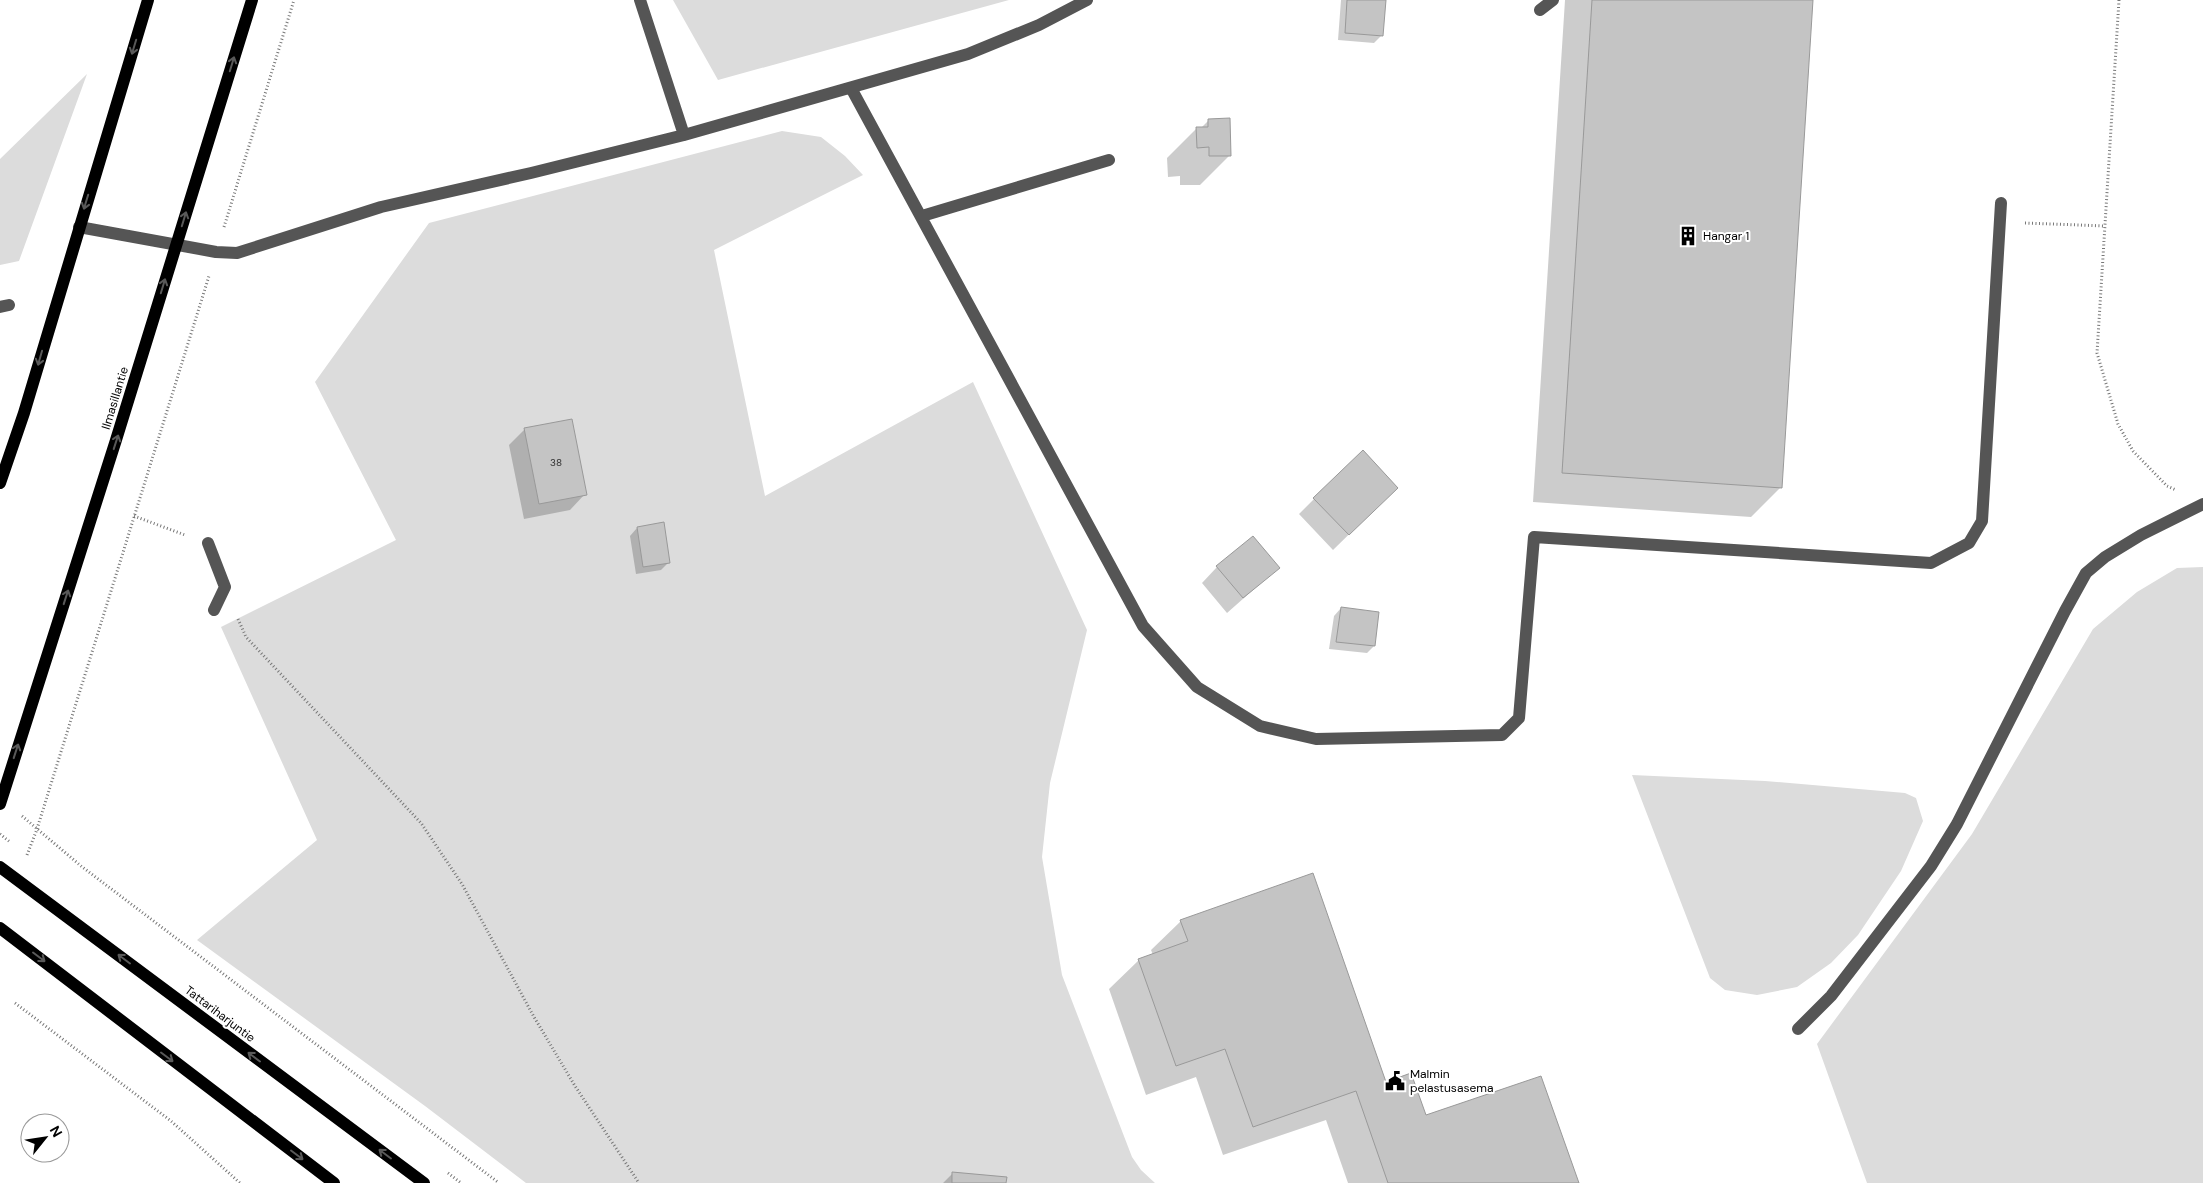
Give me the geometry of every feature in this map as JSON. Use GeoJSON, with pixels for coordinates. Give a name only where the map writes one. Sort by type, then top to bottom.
{"type":"FeatureCollection","features":[{"type":"Feature","properties":{"kind":"main road"},"geometry":{"type":"LineString","coordinates":[[0,483],[24,413],[78,227],[148,0]]}},
{"type":"Feature","properties":{"kind":"main road","name":"Ilmasillantie"},"geometry":{"type":"LineString","coordinates":[[1,801],[252,0]]}},
{"type":"Feature","properties":{"kind":"main road","name":"Tattariharjuntie"},"geometry":{"type":"LineString","coordinates":[[0,867],[424,1183]]}},
{"type":"Feature","properties":{"kind":"main road"},"geometry":{"type":"LineString","coordinates":[[0,928],[334,1183]]}},
{"type":"Feature","properties":{"kind":"street"},"geometry":{"type":"LineString","coordinates":[[640,0],[684,134]]}},
{"type":"Feature","properties":{"kind":"street"},"geometry":{"type":"LineString","coordinates":[[78,227],[216,252],[237,253],[381,207],[531,173],[684,134],[968,54],[1039,25],[1087,0]]}},
{"type":"Feature","properties":{"kind":"street"},"geometry":{"type":"LineString","coordinates":[[1540,10],[1553,0]]}},
{"type":"Feature","properties":{"kind":"street"},"geometry":{"type":"LineString","coordinates":[[851,88],[1143,626],[1197,687],[1260,726],[1316,740],[1502,735],[1519,718],[1534,537],[1931,562],[1969,543],[1982,521],[2001,203]]}},
{"type":"Feature","properties":{"kind":"street"},"geometry":{"type":"LineString","coordinates":[[922,216],[1109,160]]}},
{"type":"Feature","properties":{"kind":"street"},"geometry":{"type":"LineString","coordinates":[[1798,1028],[1831,996],[1930,866],[1957,824],[2086,573],[2105,557],[2141,535],[2203,504]]}},
{"type":"Feature","properties":{"kind":"street"},"geometry":{"type":"LineString","coordinates":[[208,543],[225,587],[214,610]]}},
{"type":"Feature","properties":{"kind":"path"},"geometry":{"type":"LineString","coordinates":[[27,855],[294,0]]}},
{"type":"Feature","properties":{"kind":"path"},"geometry":{"type":"LineString","coordinates":[[2119,0],[2097,353],[2118,424],[2133,451],[2167,486],[2185,494]]}},
{"type":"Feature","properties":{"kind":"path"},"geometry":{"type":"LineString","coordinates":[[1999,222],[2105,226]]}},
{"type":"Feature","properties":{"kind":"path"},"geometry":{"type":"LineString","coordinates":[[134,516],[208,543]]}},
{"type":"Feature","properties":{"kind":"path"},"geometry":{"type":"LineString","coordinates":[[246,637],[421,823],[462,884],[534,1017],[575,1086],[639,1183]]}},
{"type":"Feature","properties":{"kind":"path"},"geometry":{"type":"LineString","coordinates":[[1,801],[81,866],[499,1183]]}},
{"type":"Feature","properties":{"kind":"path"},"geometry":{"type":"LineString","coordinates":[[15,1003],[171,1121],[240,1183]]}},
{"type":"Feature","properties":{"kind":"shaded area"},"geometry":{"type":"Polygon","coordinates":[[[673,0],[1009,0],[718,80],[673,0]]]}},
{"type":"Feature","properties":{"kind":"shaded area"},"geometry":{"type":"Polygon","coordinates":[[[87,74],[19,261],[0,265],[0,159],[87,74]]]}},
{"type":"Feature","properties":{"kind":"shaded area"},"geometry":{"type":"Polygon","coordinates":[[[782,131],[821,137],[845,156],[863,175],[714,250],[765,496],[973,382],[1087,630],[1050,783],[1042,857],[1062,975],[1132,1157],[1141,1170],[1155,1183],[526,1183],[425,1106],[197,940],[317,840],[221,627],[396,540],[315,382],[429,223],[782,131]]]}},
{"type":"Feature","properties":{"kind":"shaded area"},"geometry":{"type":"Polygon","coordinates":[[[2203,567],[2203,1183],[1867,1183],[1817,1044],[1972,834],[2093,629],[2137,592],[2177,568],[2203,567]]]}},
{"type":"Feature","properties":{"kind":"shaded area"},"geometry":{"type":"Polygon","coordinates":[[[1632,775],[1765,781],[1905,793],[1916,798],[1923,821],[1901,871],[1858,935],[1831,963],[1797,987],[1757,995],[1725,990],[1710,978],[1632,775]]]}},
{"type":"Feature","properties":{"kind":"building"},"geometry":{"type":"Polygon","coordinates":[[[1347,0],[1386,0],[1383,36],[1345,33],[1347,0]]]}},
{"type":"Feature","properties":{"kind":"building","name":"Hangar 1"},"geometry":{"type":"Polygon","coordinates":[[[1592,0],[1813,0],[1782,488],[1562,473],[1592,0]]]}},
{"type":"Feature","properties":{"kind":"building"},"geometry":{"type":"Polygon","coordinates":[[[1230,118],[1231,156],[1209,156],[1209,147],[1197,148],[1196,127],[1208,127],[1208,119],[1230,118]]]}},
{"type":"Feature","properties":{"kind":"building"},"geometry":{"type":"Polygon","coordinates":[[[572,419],[587,495],[539,504],[524,428],[572,419]]]}},
{"type":"Feature","properties":{"kind":"building"},"geometry":{"type":"Polygon","coordinates":[[[1363,450],[1398,488],[1349,535],[1313,498],[1363,450]]]}},
{"type":"Feature","properties":{"kind":"building"},"geometry":{"type":"Polygon","coordinates":[[[664,522],[670,563],[643,567],[637,527],[664,522]]]}},
{"type":"Feature","properties":{"kind":"building"},"geometry":{"type":"Polygon","coordinates":[[[1253,536],[1280,568],[1243,598],[1216,566],[1253,536]]]}},
{"type":"Feature","properties":{"kind":"building"},"geometry":{"type":"Polygon","coordinates":[[[1341,607],[1379,612],[1375,646],[1336,642],[1341,607]]]}},
{"type":"Feature","properties":{"kind":"building"},"geometry":{"type":"Polygon","coordinates":[[[1313,873],[1386,1082],[1411,1073],[1426,1115],[1541,1076],[1579,1183],[1388,1183],[1356,1091],[1253,1127],[1225,1049],[1176,1066],[1138,959],[1188,941],[1180,920],[1313,873]]]}},
{"type":"Feature","properties":{"kind":"building"},"geometry":{"type":"Polygon","coordinates":[[[952,1172],[1007,1177],[1006,1183],[952,1183],[952,1172]]]}},
{"type":"Feature","properties":{"kind":"place","name":"Hangar 1"},"geometry":{"type":"Point","coordinates":[1688,236]}},
{"type":"Feature","properties":{"kind":"place","name":"Malmin pelastusasema"},"geometry":{"type":"Point","coordinates":[1395,1081]}}]}
